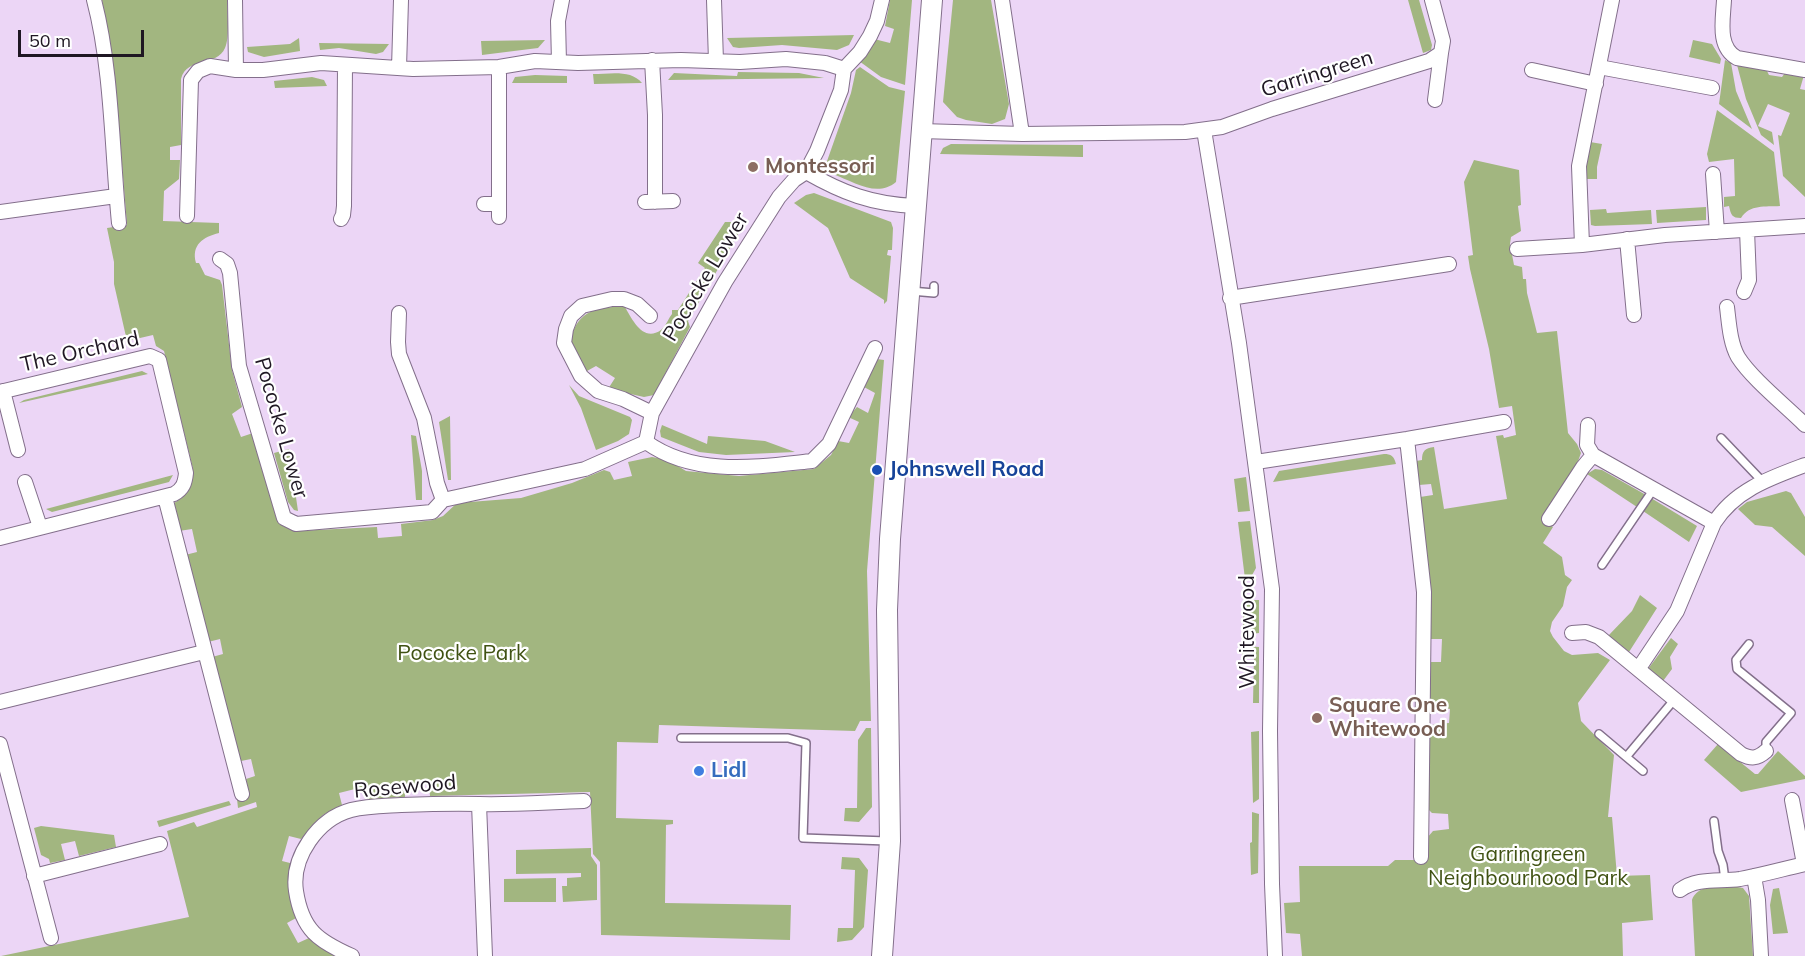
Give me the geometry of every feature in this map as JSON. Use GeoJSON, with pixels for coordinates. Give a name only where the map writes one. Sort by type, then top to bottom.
{"type":"FeatureCollection","features":[{"type":"Feature","properties":{"kind":"street"},"geometry":{"type":"LineString","coordinates":[[94,0],[107,81],[119,223]]}},
{"type":"Feature","properties":{"kind":"street"},"geometry":{"type":"LineString","coordinates":[[236,0],[237,70]]}},
{"type":"Feature","properties":{"kind":"street"},"geometry":{"type":"LineString","coordinates":[[399,68],[401,0]]}},
{"type":"Feature","properties":{"kind":"street"},"geometry":{"type":"LineString","coordinates":[[559,62],[558,21],[562,0]]}},
{"type":"Feature","properties":{"kind":"street"},"geometry":{"type":"LineString","coordinates":[[714,0],[716,61]]}},
{"type":"Feature","properties":{"kind":"street"},"geometry":{"type":"LineString","coordinates":[[882,0],[877,21],[870,36],[860,52],[844,69],[841,90],[817,151],[806,172],[827,184],[865,200],[915,206]]}},
{"type":"Feature","properties":{"kind":"street"},"geometry":{"type":"LineString","coordinates":[[882,956],[890,842],[887,610],[890,529],[932,0]]}},
{"type":"Feature","properties":{"kind":"street"},"geometry":{"type":"LineString","coordinates":[[1002,0],[1022,134]]}},
{"type":"Feature","properties":{"kind":"street"},"geometry":{"type":"LineString","coordinates":[[1432,0],[1443,41],[1435,100]]}},
{"type":"Feature","properties":{"kind":"street"},"geometry":{"type":"LineString","coordinates":[[1582,245],[1579,166],[1612,0]]}},
{"type":"Feature","properties":{"kind":"street"},"geometry":{"type":"LineString","coordinates":[[1724,0],[1723,42],[1729,54],[1737,58],[1805,70]]}},
{"type":"Feature","properties":{"kind":"street","name":"Garringreen"},"geometry":{"type":"LineString","coordinates":[[921,131],[1022,134],[1204,130],[1222,127],[1429,61],[1441,53]]}},
{"type":"Feature","properties":{"kind":"street"},"geometry":{"type":"LineString","coordinates":[[188,216],[191,80],[198,71],[210,66],[237,70],[263,70],[321,63],[399,68],[499,67],[535,61],[600,63],[652,60],[786,59],[825,63],[844,69]]}},
{"type":"Feature","properties":{"kind":"street"},"geometry":{"type":"LineString","coordinates":[[652,60],[655,115],[650,202],[673,201]]}},
{"type":"Feature","properties":{"kind":"street"},"geometry":{"type":"LineString","coordinates":[[345,65],[347,210]]}},
{"type":"Feature","properties":{"kind":"street"},"geometry":{"type":"LineString","coordinates":[[484,204],[499,211],[499,67]]}},
{"type":"Feature","properties":{"kind":"street"},"geometry":{"type":"LineString","coordinates":[[1599,67],[1712,88]]}},
{"type":"Feature","properties":{"kind":"street"},"geometry":{"type":"LineString","coordinates":[[1532,70],[1596,84]]}},
{"type":"Feature","properties":{"kind":"street"},"geometry":{"type":"LineString","coordinates":[[1204,130],[1256,462],[1504,422]]}},
{"type":"Feature","properties":{"kind":"street","name":"Pococke Lower"},"geometry":{"type":"LineString","coordinates":[[220,259],[227,264],[230,273],[239,366],[284,518],[296,525],[432,512],[443,500],[585,470],[646,442],[652,412],[725,282],[766,216],[786,189],[806,172]]}},
{"type":"Feature","properties":{"kind":"street"},"geometry":{"type":"LineString","coordinates":[[1713,174],[1717,232]]}},
{"type":"Feature","properties":{"kind":"street"},"geometry":{"type":"LineString","coordinates":[[0,212],[116,196]]}},
{"type":"Feature","properties":{"kind":"street"},"geometry":{"type":"LineString","coordinates":[[1517,249],[1805,226]]}},
{"type":"Feature","properties":{"kind":"street"},"geometry":{"type":"LineString","coordinates":[[1744,292],[1749,280],[1747,230]]}},
{"type":"Feature","properties":{"kind":"street"},"geometry":{"type":"LineString","coordinates":[[1627,239],[1634,315]]}},
{"type":"Feature","properties":{"kind":"street"},"geometry":{"type":"LineString","coordinates":[[1230,298],[1449,264]]}},
{"type":"Feature","properties":{"kind":"street","name":"Pococke Lower"},"geometry":{"type":"LineString","coordinates":[[650,316],[636,304],[624,299],[612,299],[582,306],[571,316],[564,343],[581,376],[598,391],[652,412]]}},
{"type":"Feature","properties":{"kind":"street"},"geometry":{"type":"LineString","coordinates":[[1726,307],[1731,338],[1737,356],[1805,425]]}},
{"type":"Feature","properties":{"kind":"street"},"geometry":{"type":"LineString","coordinates":[[399,313],[399,354],[424,418],[437,483],[443,500]]}},
{"type":"Feature","properties":{"kind":"street"},"geometry":{"type":"LineString","coordinates":[[646,442],[657,450],[692,464],[727,468],[812,461],[829,444],[875,348]]}},
{"type":"Feature","properties":{"kind":"street","name":"The Orchard"},"geometry":{"type":"LineString","coordinates":[[0,538],[165,497],[181,490],[186,482],[186,473],[159,360],[150,356],[2,392]]}},
{"type":"Feature","properties":{"kind":"street"},"geometry":{"type":"LineString","coordinates":[[2,392],[18,450]]}},
{"type":"Feature","properties":{"kind":"street"},"geometry":{"type":"LineString","coordinates":[[1588,425],[1587,445],[1593,455],[1714,523]]}},
{"type":"Feature","properties":{"kind":"street"},"geometry":{"type":"LineString","coordinates":[[1407,439],[1424,592],[1421,857]]}},
{"type":"Feature","properties":{"kind":"street"},"geometry":{"type":"LineString","coordinates":[[1550,519],[1593,455]]}},
{"type":"Feature","properties":{"kind":"street","name":"Whitewood"},"geometry":{"type":"LineString","coordinates":[[1256,462],[1272,589],[1269,698],[1275,956]]}},
{"type":"Feature","properties":{"kind":"street"},"geometry":{"type":"LineString","coordinates":[[1639,668],[1677,611],[1714,523],[1723,508],[1762,481],[1805,465]]}},
{"type":"Feature","properties":{"kind":"street"},"geometry":{"type":"LineString","coordinates":[[25,482],[40,527]]}},
{"type":"Feature","properties":{"kind":"street"},"geometry":{"type":"LineString","coordinates":[[165,497],[242,794]]}},
{"type":"Feature","properties":{"kind":"street"},"geometry":{"type":"LineString","coordinates":[[1572,633],[1586,632],[1599,637],[1639,668],[1674,700],[1749,758],[1756,758],[1766,751]]}},
{"type":"Feature","properties":{"kind":"street"},"geometry":{"type":"LineString","coordinates":[[0,702],[204,652]]}},
{"type":"Feature","properties":{"kind":"street"},"geometry":{"type":"LineString","coordinates":[[0,744],[5,784],[51,938]]}},
{"type":"Feature","properties":{"kind":"street"},"geometry":{"type":"LineString","coordinates":[[1680,890],[1701,881],[1754,876],[1804,864],[1792,800]]}},
{"type":"Feature","properties":{"kind":"street","name":"Rosewood"},"geometry":{"type":"LineString","coordinates":[[352,956],[332,947],[312,933],[300,912],[296,888],[298,862],[309,840],[327,822],[349,810],[375,806],[461,802],[479,804],[584,801]]}},
{"type":"Feature","properties":{"kind":"street","name":"Rosewood"},"geometry":{"type":"LineString","coordinates":[[479,804],[484,956]]}},
{"type":"Feature","properties":{"kind":"street"},"geometry":{"type":"LineString","coordinates":[[34,876],[160,844]]}},
{"type":"Feature","properties":{"kind":"street"},"geometry":{"type":"LineString","coordinates":[[1754,876],[1758,900],[1761,956]]}},
{"type":"Feature","properties":{"kind":"lane"},"geometry":{"type":"LineString","coordinates":[[908,291],[934,293],[934,286]]}},
{"type":"Feature","properties":{"kind":"lane"},"geometry":{"type":"LineString","coordinates":[[1721,438],[1762,481]]}},
{"type":"Feature","properties":{"kind":"lane"},"geometry":{"type":"LineString","coordinates":[[1602,565],[1653,490]]}},
{"type":"Feature","properties":{"kind":"lane"},"geometry":{"type":"LineString","coordinates":[[1749,644],[1736,660],[1737,669],[1791,713],[1766,742],[1766,751]]}},
{"type":"Feature","properties":{"kind":"lane"},"geometry":{"type":"LineString","coordinates":[[1627,756],[1674,700]]}},
{"type":"Feature","properties":{"kind":"lane"},"geometry":{"type":"LineString","coordinates":[[1599,734],[1643,771]]}},
{"type":"Feature","properties":{"kind":"lane"},"geometry":{"type":"LineString","coordinates":[[681,738],[788,738],[806,743],[803,838],[890,842]]}},
{"type":"Feature","properties":{"kind":"lane"},"geometry":{"type":"LineString","coordinates":[[1714,821],[1725,880]]}},
{"type":"Feature","properties":{"kind":"green space","name":"Pococke Park"},"geometry":{"type":"Polygon","coordinates":[[[102,0],[227,0],[228,32],[225,48],[216,58],[189,67],[181,79],[181,145],[170,147],[170,160],[180,160],[179,179],[164,191],[163,221],[219,223],[219,233],[203,240],[197,247],[196,263],[199,263],[205,275],[220,280],[222,285],[232,370],[242,407],[232,414],[241,437],[253,433],[276,516],[283,526],[296,531],[377,527],[378,538],[402,536],[401,524],[433,520],[443,516],[457,503],[521,498],[572,483],[604,470],[610,472],[614,480],[632,476],[628,462],[652,457],[668,460],[686,471],[739,476],[814,469],[831,455],[838,441],[849,443],[859,422],[848,417],[857,407],[868,413],[875,393],[864,387],[877,359],[884,360],[867,571],[871,721],[860,721],[855,731],[659,725],[658,743],[617,742],[616,818],[673,820],[673,824],[666,825],[665,903],[791,905],[790,940],[601,935],[600,862],[593,854],[590,792],[430,796],[429,784],[405,786],[405,797],[367,799],[363,787],[339,793],[342,805],[323,815],[301,839],[289,836],[282,861],[294,864],[298,917],[287,923],[298,943],[309,938],[336,956],[1,956],[189,917],[167,831],[194,822],[197,827],[257,807],[256,802],[238,808],[237,799],[249,795],[246,779],[255,776],[251,759],[241,761],[212,657],[223,654],[220,639],[208,642],[185,555],[197,552],[192,529],[179,531],[172,504],[182,498],[188,490],[192,481],[193,469],[164,351],[156,346],[153,335],[127,341],[114,284],[114,262],[107,228],[127,225],[115,80],[102,0]]]}},
{"type":"Feature","properties":{"kind":"green space"},"geometry":{"type":"Polygon","coordinates":[[[890,0],[912,0],[905,85],[881,77],[859,61],[874,39],[890,43],[894,29],[885,26],[890,0]]]}},
{"type":"Feature","properties":{"kind":"green space"},"geometry":{"type":"Polygon","coordinates":[[[953,0],[991,0],[1009,104],[1005,119],[992,124],[957,117],[943,102],[953,0]]]}},
{"type":"Feature","properties":{"kind":"green space"},"geometry":{"type":"Polygon","coordinates":[[[1408,0],[1419,0],[1432,45],[1431,50],[1423,53],[1408,0]]]}},
{"type":"Feature","properties":{"kind":"green space"},"geometry":{"type":"Polygon","coordinates":[[[854,35],[849,45],[837,50],[782,45],[739,48],[733,47],[727,38],[854,35]]]}},
{"type":"Feature","properties":{"kind":"green space"},"geometry":{"type":"Polygon","coordinates":[[[299,38],[300,51],[264,57],[248,52],[247,47],[290,44],[299,38]]]}},
{"type":"Feature","properties":{"kind":"green space"},"geometry":{"type":"Polygon","coordinates":[[[545,40],[538,48],[482,55],[481,41],[545,40]]]}},
{"type":"Feature","properties":{"kind":"green space"},"geometry":{"type":"Polygon","coordinates":[[[1693,40],[1712,44],[1721,59],[1720,64],[1689,57],[1693,40]]]}},
{"type":"Feature","properties":{"kind":"green space"},"geometry":{"type":"Polygon","coordinates":[[[319,43],[389,44],[383,52],[376,54],[339,48],[320,50],[319,43]]]}},
{"type":"Feature","properties":{"kind":"green space"},"geometry":{"type":"Polygon","coordinates":[[[1725,60],[1731,63],[1736,91],[1752,129],[1719,104],[1725,60]]]}},
{"type":"Feature","properties":{"kind":"green space"},"geometry":{"type":"Polygon","coordinates":[[[1737,65],[1766,69],[1769,75],[1782,77],[1785,73],[1804,75],[1800,89],[1805,90],[1805,197],[1783,176],[1778,135],[1781,136],[1790,113],[1768,104],[1758,126],[1772,132],[1774,145],[1761,135],[1746,99],[1737,65]]]}},
{"type":"Feature","properties":{"kind":"green space"},"geometry":{"type":"Polygon","coordinates":[[[860,67],[889,87],[905,91],[896,182],[881,189],[865,187],[833,174],[826,164],[851,93],[856,70],[860,67]]]}},
{"type":"Feature","properties":{"kind":"green space"},"geometry":{"type":"Polygon","coordinates":[[[738,72],[799,73],[824,78],[668,80],[674,73],[737,76],[738,72]]]}},
{"type":"Feature","properties":{"kind":"green space"},"geometry":{"type":"Polygon","coordinates":[[[593,74],[626,74],[642,83],[594,84],[593,74]]]}},
{"type":"Feature","properties":{"kind":"green space"},"geometry":{"type":"Polygon","coordinates":[[[567,76],[567,83],[512,83],[515,77],[567,76]]]}},
{"type":"Feature","properties":{"kind":"green space"},"geometry":{"type":"Polygon","coordinates":[[[312,77],[324,80],[327,86],[275,88],[274,81],[312,77]]]}},
{"type":"Feature","properties":{"kind":"green space"},"geometry":{"type":"Polygon","coordinates":[[[1717,110],[1774,152],[1780,206],[1753,208],[1741,218],[1732,215],[1729,206],[1724,207],[1724,197],[1735,196],[1734,159],[1709,162],[1707,154],[1717,110]]]}},
{"type":"Feature","properties":{"kind":"green space"},"geometry":{"type":"Polygon","coordinates":[[[1590,142],[1602,144],[1597,179],[1584,179],[1590,142]]]}},
{"type":"Feature","properties":{"kind":"green space"},"geometry":{"type":"Polygon","coordinates":[[[951,144],[1083,145],[1083,157],[940,154],[943,148],[951,144]]]}},
{"type":"Feature","properties":{"kind":"green space","name":"Garringreen Neighbourhood Park"},"geometry":{"type":"Polygon","coordinates":[[[1474,160],[1519,170],[1521,205],[1518,206],[1521,231],[1511,237],[1514,265],[1522,267],[1537,333],[1557,331],[1568,433],[1581,453],[1577,464],[1543,519],[1553,527],[1543,543],[1562,557],[1565,575],[1572,580],[1567,587],[1563,606],[1552,622],[1550,631],[1564,651],[1572,655],[1598,653],[1610,660],[1578,703],[1581,721],[1614,755],[1608,817],[1612,817],[1617,876],[1650,875],[1653,920],[1622,923],[1623,956],[1302,956],[1300,934],[1286,933],[1284,903],[1300,902],[1299,866],[1388,866],[1395,860],[1426,860],[1427,838],[1433,831],[1449,829],[1448,814],[1432,813],[1427,808],[1428,733],[1434,724],[1449,723],[1450,709],[1433,705],[1429,696],[1430,662],[1441,662],[1442,639],[1430,639],[1429,569],[1420,497],[1433,495],[1431,484],[1419,485],[1416,461],[1422,460],[1426,449],[1434,447],[1444,509],[1507,499],[1496,436],[1503,435],[1504,438],[1516,435],[1512,406],[1499,408],[1489,349],[1468,256],[1473,255],[1464,182],[1474,160]]]}},
{"type":"Feature","properties":{"kind":"green space"},"geometry":{"type":"Polygon","coordinates":[[[814,193],[891,222],[892,250],[888,250],[887,255],[891,256],[887,301],[884,304],[884,300],[850,278],[828,228],[794,203],[814,193]]]}},
{"type":"Feature","properties":{"kind":"green space"},"geometry":{"type":"Polygon","coordinates":[[[1706,207],[1706,220],[1657,223],[1656,210],[1706,207]]]}},
{"type":"Feature","properties":{"kind":"green space"},"geometry":{"type":"Polygon","coordinates":[[[1606,209],[1607,213],[1651,210],[1652,224],[1591,225],[1590,210],[1606,209]]]}},
{"type":"Feature","properties":{"kind":"green space"},"geometry":{"type":"Polygon","coordinates":[[[725,222],[745,222],[688,321],[690,327],[654,395],[644,397],[608,389],[615,378],[596,366],[587,371],[575,357],[572,341],[579,321],[598,309],[622,306],[644,332],[649,334],[661,330],[672,314],[672,310],[678,310],[705,268],[698,263],[725,222]]]}},
{"type":"Feature","properties":{"kind":"green space"},"geometry":{"type":"Polygon","coordinates":[[[142,371],[148,374],[19,403],[24,400],[142,371]]]}},
{"type":"Feature","properties":{"kind":"green space"},"geometry":{"type":"Polygon","coordinates":[[[569,385],[579,396],[630,417],[632,420],[629,434],[596,450],[581,408],[569,385]]]}},
{"type":"Feature","properties":{"kind":"green space"},"geometry":{"type":"Polygon","coordinates":[[[450,416],[451,480],[448,480],[439,422],[450,416]]]}},
{"type":"Feature","properties":{"kind":"green space"},"geometry":{"type":"Polygon","coordinates":[[[662,425],[707,444],[708,436],[765,441],[795,452],[726,455],[699,452],[661,437],[662,425]]]}},
{"type":"Feature","properties":{"kind":"green space"},"geometry":{"type":"Polygon","coordinates":[[[411,435],[416,436],[422,471],[422,500],[416,500],[411,435]]]}},
{"type":"Feature","properties":{"kind":"green space"},"geometry":{"type":"Polygon","coordinates":[[[289,449],[298,511],[294,510],[288,502],[274,453],[289,449]]]}},
{"type":"Feature","properties":{"kind":"green space"},"geometry":{"type":"Polygon","coordinates":[[[1384,454],[1392,456],[1396,464],[1273,482],[1279,471],[1384,454]]]}},
{"type":"Feature","properties":{"kind":"green space"},"geometry":{"type":"Polygon","coordinates":[[[1595,469],[1602,470],[1646,495],[1637,507],[1587,474],[1595,469]]]}},
{"type":"Feature","properties":{"kind":"green space"},"geometry":{"type":"Polygon","coordinates":[[[173,475],[169,482],[52,512],[46,509],[173,475]]]}},
{"type":"Feature","properties":{"kind":"green space"},"geometry":{"type":"Polygon","coordinates":[[[1246,477],[1250,511],[1238,512],[1234,479],[1246,477]]]}},
{"type":"Feature","properties":{"kind":"green space"},"geometry":{"type":"Polygon","coordinates":[[[1786,491],[1791,493],[1805,517],[1805,556],[1772,527],[1755,525],[1738,509],[1747,502],[1786,491]]]}},
{"type":"Feature","properties":{"kind":"green space"},"geometry":{"type":"Polygon","coordinates":[[[1651,498],[1697,526],[1689,542],[1643,511],[1651,498]]]}},
{"type":"Feature","properties":{"kind":"green space"},"geometry":{"type":"Polygon","coordinates":[[[1250,521],[1256,568],[1251,577],[1245,579],[1238,522],[1250,521]]]}},
{"type":"Feature","properties":{"kind":"green space"},"geometry":{"type":"Polygon","coordinates":[[[1640,595],[1657,608],[1629,652],[1608,636],[1632,611],[1640,595]]]}},
{"type":"Feature","properties":{"kind":"green space"},"geometry":{"type":"Polygon","coordinates":[[[1243,600],[1259,600],[1259,633],[1243,635],[1243,600]]]}},
{"type":"Feature","properties":{"kind":"green space"},"geometry":{"type":"Polygon","coordinates":[[[1671,638],[1678,644],[1670,657],[1672,669],[1663,681],[1648,669],[1671,638]]]}},
{"type":"Feature","properties":{"kind":"green space"},"geometry":{"type":"Polygon","coordinates":[[[1242,646],[1259,647],[1259,703],[1253,703],[1254,656],[1242,655],[1242,646]]]}},
{"type":"Feature","properties":{"kind":"green space"},"geometry":{"type":"Polygon","coordinates":[[[866,728],[871,728],[872,807],[859,822],[844,821],[845,808],[857,808],[858,740],[866,728]]]}},
{"type":"Feature","properties":{"kind":"green space"},"geometry":{"type":"Polygon","coordinates":[[[1259,731],[1259,799],[1253,803],[1251,732],[1259,731]]]}},
{"type":"Feature","properties":{"kind":"green space"},"geometry":{"type":"Polygon","coordinates":[[[1718,744],[1755,774],[1758,774],[1778,751],[1805,776],[1805,779],[1741,792],[1704,760],[1718,744]]]}},
{"type":"Feature","properties":{"kind":"green space"},"geometry":{"type":"Polygon","coordinates":[[[229,801],[231,805],[159,827],[157,821],[229,801]]]}},
{"type":"Feature","properties":{"kind":"green space"},"geometry":{"type":"Polygon","coordinates":[[[1252,812],[1259,814],[1258,873],[1251,875],[1250,843],[1252,842],[1252,812]]]}},
{"type":"Feature","properties":{"kind":"green space"},"geometry":{"type":"Polygon","coordinates":[[[41,826],[114,835],[116,847],[79,856],[75,841],[61,844],[65,860],[50,863],[49,859],[41,855],[34,828],[41,826]]]}},
{"type":"Feature","properties":{"kind":"green space"},"geometry":{"type":"Polygon","coordinates":[[[591,848],[591,856],[597,865],[597,900],[563,902],[562,886],[567,886],[567,878],[581,877],[581,873],[516,874],[516,850],[591,848]]]}},
{"type":"Feature","properties":{"kind":"green space"},"geometry":{"type":"Polygon","coordinates":[[[842,857],[859,858],[868,870],[864,927],[852,940],[837,942],[838,928],[853,928],[855,870],[841,869],[842,857]]]}},
{"type":"Feature","properties":{"kind":"green space"},"geometry":{"type":"Polygon","coordinates":[[[556,878],[556,902],[504,902],[504,879],[556,878]]]}},
{"type":"Feature","properties":{"kind":"green space"},"geometry":{"type":"Polygon","coordinates":[[[1705,888],[1743,888],[1749,896],[1753,956],[1695,956],[1692,900],[1695,895],[1705,888]]]}},
{"type":"Feature","properties":{"kind":"green space"},"geometry":{"type":"Polygon","coordinates":[[[1779,888],[1788,933],[1773,934],[1770,905],[1773,889],[1779,888]]]}},
{"type":"Feature","properties":{"kind":"place","name":"Montessori"},"geometry":{"type":"Point","coordinates":[753,167]}},
{"type":"Feature","properties":{"kind":"place","name":"Johnswell Road"},"geometry":{"type":"Point","coordinates":[877,470]}},
{"type":"Feature","properties":{"kind":"place","name":"Square One Whitewood"},"geometry":{"type":"Point","coordinates":[1317,718]}},
{"type":"Feature","properties":{"kind":"place","name":"Lidl"},"geometry":{"type":"Point","coordinates":[699,771]}}]}
